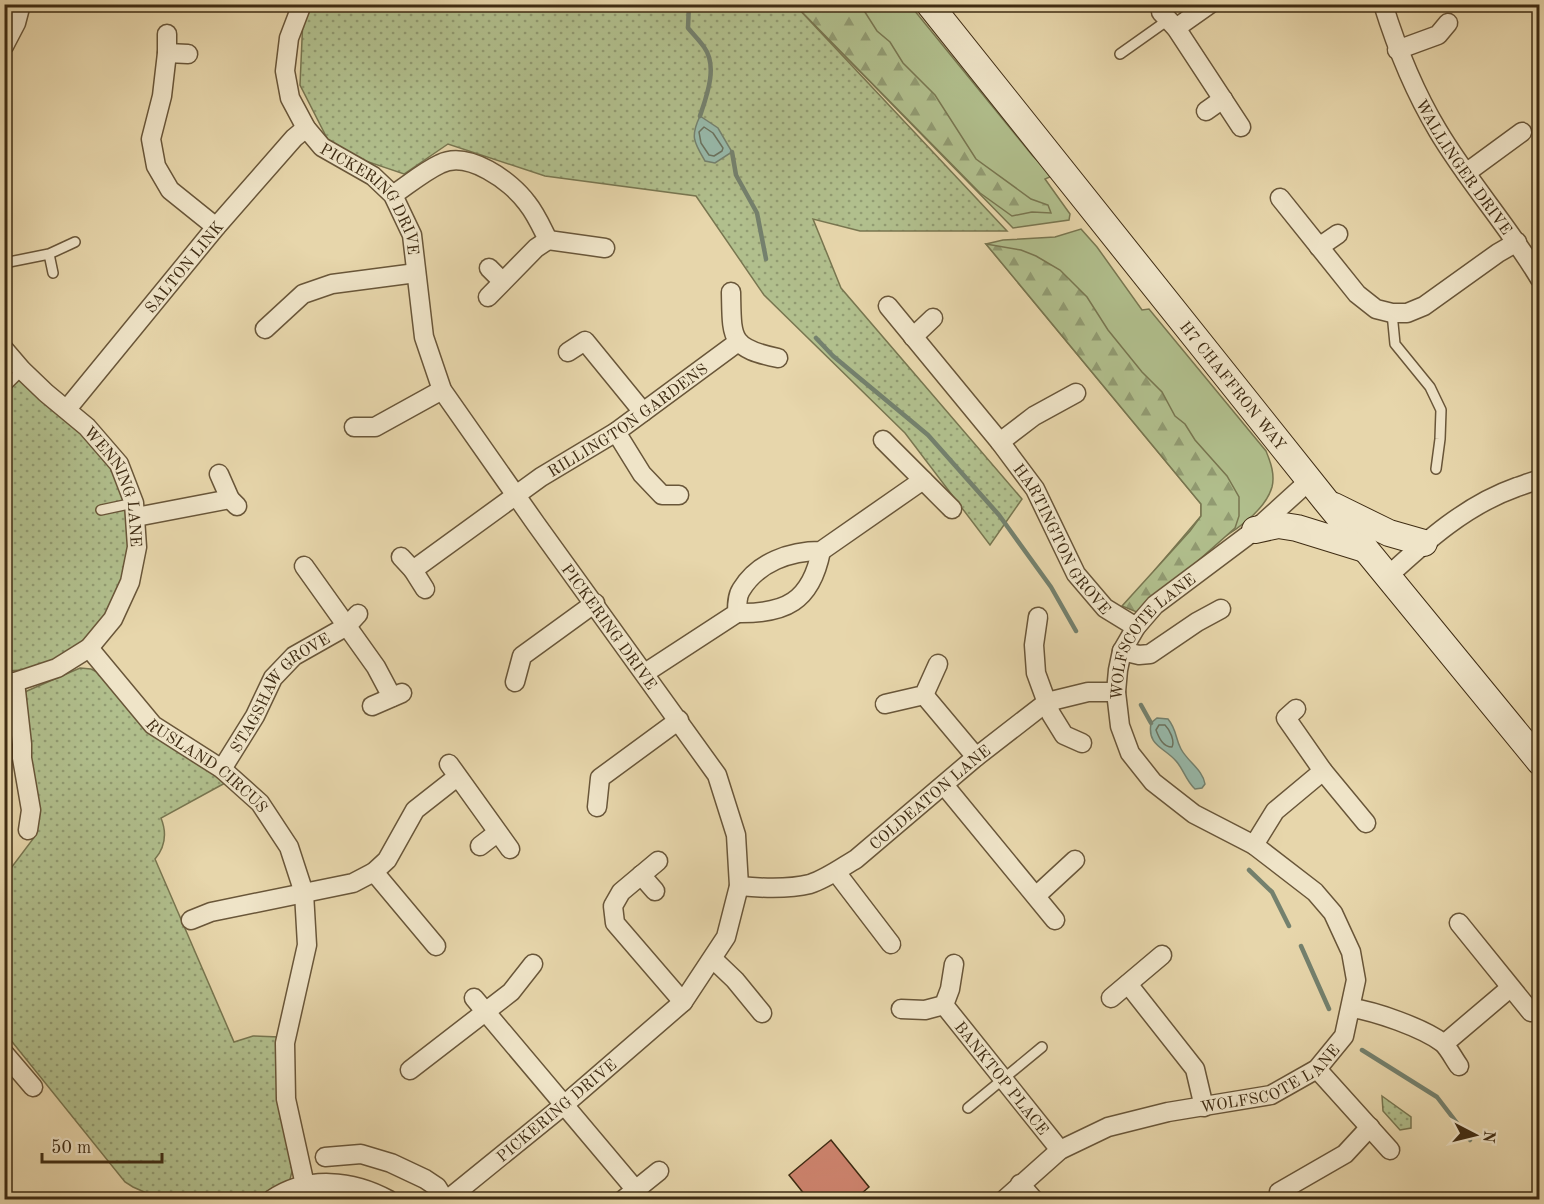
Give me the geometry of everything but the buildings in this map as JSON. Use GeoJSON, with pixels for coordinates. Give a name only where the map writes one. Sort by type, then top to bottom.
{"type":"FeatureCollection","features":[{"type":"Feature","properties":{"kind":"street"},"geometry":{"type":"LineString","coordinates":[[4,46],[16,23],[21,4]]}},
{"type":"Feature","properties":{"kind":"street","name":"PICKERING DRIVE"},"geometry":{"type":"LineString","coordinates":[[302,4],[289,38],[285,71],[290,98],[306,128],[322,147],[373,176],[393,195],[412,235],[424,337],[442,390],[717,775],[736,835],[739,886],[726,937],[683,1002],[564,1105],[446,1200],[437,1187],[391,1163],[361,1154],[325,1157]]}},
{"type":"Feature","properties":{"kind":"street","name":"H7 CHAFFRON WAY"},"geometry":{"type":"LineString","coordinates":[[929,4],[1309,481],[1539,762]]}},
{"type":"Feature","properties":{"kind":"street"},"geometry":{"type":"LineString","coordinates":[[1210,4],[1168,20],[1241,127]]}},
{"type":"Feature","properties":{"kind":"street","name":"WALLINGER DRIVE"},"geometry":{"type":"LineString","coordinates":[[1383,4],[1397,50],[1438,131],[1517,242],[1539,279]]}},
{"type":"Feature","properties":{"kind":"street"},"geometry":{"type":"LineString","coordinates":[[1397,50],[1438,35],[1448,23]]}},
{"type":"Feature","properties":{"kind":"street"},"geometry":{"type":"LineString","coordinates":[[167,34],[162,96],[151,139],[156,166],[170,190],[216,227]]}},
{"type":"Feature","properties":{"kind":"street"},"geometry":{"type":"LineString","coordinates":[[167,53],[188,54]]}},
{"type":"Feature","properties":{"kind":"street"},"geometry":{"type":"LineString","coordinates":[[1206,111],[1223,99]]}},
{"type":"Feature","properties":{"kind":"street","name":"SALTON LINK"},"geometry":{"type":"LineString","coordinates":[[67,409],[216,227],[294,138],[306,128]]}},
{"type":"Feature","properties":{"kind":"street"},"geometry":{"type":"LineString","coordinates":[[1466,173],[1522,132]]}},
{"type":"Feature","properties":{"kind":"street"},"geometry":{"type":"LineString","coordinates":[[393,195],[441,163],[459,159],[483,166],[505,181],[527,202],[548,240]]}},
{"type":"Feature","properties":{"kind":"street"},"geometry":{"type":"LineString","coordinates":[[1280,198],[1357,294],[1376,309],[1392,313],[1407,313],[1424,306],[1517,242]]}},
{"type":"Feature","properties":{"kind":"street"},"geometry":{"type":"LineString","coordinates":[[1319,247],[1338,234]]}},
{"type":"Feature","properties":{"kind":"street"},"geometry":{"type":"LineString","coordinates":[[488,297],[495,275],[548,240],[599,242]]}},
{"type":"Feature","properties":{"kind":"street"},"geometry":{"type":"LineString","coordinates":[[264,329],[298,288],[416,273]]}},
{"type":"Feature","properties":{"kind":"street"},"geometry":{"type":"LineString","coordinates":[[731,292],[732,327],[738,342],[755,353],[778,358]]}},
{"type":"Feature","properties":{"kind":"street","name":"HARTINGTON GROVE"},"geometry":{"type":"LineString","coordinates":[[888,306],[1000,442],[1035,489],[1076,574],[1105,608],[1136,627]]}},
{"type":"Feature","properties":{"kind":"street"},"geometry":{"type":"LineString","coordinates":[[913,337],[933,318]]}},
{"type":"Feature","properties":{"kind":"street"},"geometry":{"type":"LineString","coordinates":[[568,352],[585,341],[643,412]]}},
{"type":"Feature","properties":{"kind":"street","name":"RILLINGTON GARDENS"},"geometry":{"type":"LineString","coordinates":[[414,570],[541,477],[616,432],[738,342]]}},
{"type":"Feature","properties":{"kind":"street","name":"WENNING LANE"},"geometry":{"type":"LineString","coordinates":[[4,349],[22,370],[87,427],[119,464],[135,510],[137,547],[130,582],[113,619],[89,648],[57,668],[10,682]]}},
{"type":"Feature","properties":{"kind":"street"},"geometry":{"type":"LineString","coordinates":[[354,427],[375,427],[442,390]]}},
{"type":"Feature","properties":{"kind":"street"},"geometry":{"type":"LineString","coordinates":[[1000,442],[1034,416],[1070,403]]}},
{"type":"Feature","properties":{"kind":"street"},"geometry":{"type":"LineString","coordinates":[[616,432],[642,474],[662,495],[679,495]]}},
{"type":"Feature","properties":{"kind":"street"},"geometry":{"type":"LineString","coordinates":[[884,440],[952,509]]}},
{"type":"Feature","properties":{"kind":"street"},"geometry":{"type":"LineString","coordinates":[[135,510],[235,503],[219,474]]}},
{"type":"Feature","properties":{"kind":"street"},"geometry":{"type":"LineString","coordinates":[[737,613],[739,592],[756,572],[778,558],[802,551],[821,551],[923,480]]}},
{"type":"Feature","properties":{"kind":"street"},"geometry":{"type":"LineString","coordinates":[[1387,577],[1424,543],[1468,510],[1500,493],[1539,480]]}},
{"type":"Feature","properties":{"kind":"street","name":"WOLFSCOTE LANE"},"geometry":{"type":"LineString","coordinates":[[1004,1200],[1060,1150],[1108,1127],[1168,1112],[1271,1095],[1317,1069],[1344,1036],[1356,980],[1351,952],[1333,912],[1315,892],[1254,845],[1194,814],[1153,782],[1130,753],[1120,726],[1116,692],[1122,651],[1136,627],[1155,605],[1255,530],[1309,481]]}},
{"type":"Feature","properties":{"kind":"street"},"geometry":{"type":"LineString","coordinates":[[1326,501],[1389,533],[1424,543]]}},
{"type":"Feature","properties":{"kind":"street"},"geometry":{"type":"LineString","coordinates":[[1255,530],[1278,525],[1297,528],[1365,549]]}},
{"type":"Feature","properties":{"kind":"street"},"geometry":{"type":"LineString","coordinates":[[645,673],[737,613],[776,611],[793,601],[809,586],[817,570],[821,551]]}},
{"type":"Feature","properties":{"kind":"street"},"geometry":{"type":"LineString","coordinates":[[401,557],[414,570],[425,590]]}},
{"type":"Feature","properties":{"kind":"street","name":"STAGSHAW GROVE"},"geometry":{"type":"LineString","coordinates":[[304,566],[352,620],[376,667],[397,695],[372,706]]}},
{"type":"Feature","properties":{"kind":"street"},"geometry":{"type":"LineString","coordinates":[[515,682],[522,656],[595,603]]}},
{"type":"Feature","properties":{"kind":"street"},"geometry":{"type":"LineString","coordinates":[[1122,651],[1139,656],[1150,654],[1171,638],[1221,609]]}},
{"type":"Feature","properties":{"kind":"street"},"geometry":{"type":"LineString","coordinates":[[1038,617],[1034,645],[1036,673],[1051,714],[1064,735],[1082,743]]}},
{"type":"Feature","properties":{"kind":"street","name":"STAGSHAW GROVE"},"geometry":{"type":"LineString","coordinates":[[222,769],[255,716],[273,678],[294,656],[352,620]]}},
{"type":"Feature","properties":{"kind":"street","name":"RUSLAND CIRCUS"},"geometry":{"type":"LineString","coordinates":[[89,648],[153,725],[222,769],[260,803],[289,847],[304,893],[307,945],[285,1042],[286,1098],[305,1185]]}},
{"type":"Feature","properties":{"kind":"street"},"geometry":{"type":"LineString","coordinates":[[924,695],[938,664]]}},
{"type":"Feature","properties":{"kind":"street"},"geometry":{"type":"LineString","coordinates":[[10,682],[22,744],[22,758],[31,810],[28,830]]}},
{"type":"Feature","properties":{"kind":"street","name":"COLDEATON LANE"},"geometry":{"type":"LineString","coordinates":[[739,886],[760,888],[809,884],[836,872],[856,859],[976,757],[1047,702],[1088,692],[1116,692]]}},
{"type":"Feature","properties":{"kind":"street"},"geometry":{"type":"LineString","coordinates":[[885,704],[924,695]]}},
{"type":"Feature","properties":{"kind":"street"},"geometry":{"type":"LineString","coordinates":[[924,695],[976,757]]}},
{"type":"Feature","properties":{"kind":"street"},"geometry":{"type":"LineString","coordinates":[[1296,708],[1286,718],[1323,771],[1366,823]]}},
{"type":"Feature","properties":{"kind":"street"},"geometry":{"type":"LineString","coordinates":[[597,807],[600,778],[679,720]]}},
{"type":"Feature","properties":{"kind":"street"},"geometry":{"type":"LineString","coordinates":[[191,920],[209,905],[304,893],[353,883],[374,872],[387,860],[415,810],[453,770],[510,849]]}},
{"type":"Feature","properties":{"kind":"street"},"geometry":{"type":"LineString","coordinates":[[1254,845],[1275,811],[1323,771]]}},
{"type":"Feature","properties":{"kind":"street"},"geometry":{"type":"LineString","coordinates":[[944,785],[1055,920]]}},
{"type":"Feature","properties":{"kind":"street"},"geometry":{"type":"LineString","coordinates":[[480,846],[497,833]]}},
{"type":"Feature","properties":{"kind":"street"},"geometry":{"type":"LineString","coordinates":[[1036,897],[1076,860]]}},
{"type":"Feature","properties":{"kind":"street"},"geometry":{"type":"LineString","coordinates":[[658,861],[621,892],[613,906],[615,923],[683,1002]]}},
{"type":"Feature","properties":{"kind":"street"},"geometry":{"type":"LineString","coordinates":[[374,872],[425,919],[436,946]]}},
{"type":"Feature","properties":{"kind":"street"},"geometry":{"type":"LineString","coordinates":[[836,872],[892,944]]}},
{"type":"Feature","properties":{"kind":"street"},"geometry":{"type":"LineString","coordinates":[[641,875],[655,891]]}},
{"type":"Feature","properties":{"kind":"street"},"geometry":{"type":"LineString","coordinates":[[1459,922],[1531,1012]]}},
{"type":"Feature","properties":{"kind":"street"},"geometry":{"type":"LineString","coordinates":[[1111,998],[1162,955]]}},
{"type":"Feature","properties":{"kind":"street"},"geometry":{"type":"LineString","coordinates":[[713,959],[735,980],[762,1014]]}},
{"type":"Feature","properties":{"kind":"street"},"geometry":{"type":"LineString","coordinates":[[410,1070],[480,1005],[511,992],[533,964]]}},
{"type":"Feature","properties":{"kind":"street","name":"BANKTOP PLACE"},"geometry":{"type":"LineString","coordinates":[[944,1005],[950,989],[954,964]]}},
{"type":"Feature","properties":{"kind":"street"},"geometry":{"type":"LineString","coordinates":[[1128,984],[1195,1069],[1204,1107]]}},
{"type":"Feature","properties":{"kind":"street"},"geometry":{"type":"LineString","coordinates":[[1444,1044],[1510,988]]}},
{"type":"Feature","properties":{"kind":"street"},"geometry":{"type":"LineString","coordinates":[[480,1005],[577,1118],[629,1194],[659,1171]]}},
{"type":"Feature","properties":{"kind":"street","name":"BANKTOP PLACE"},"geometry":{"type":"LineString","coordinates":[[901,1009],[925,1010],[944,1005]]}},
{"type":"Feature","properties":{"kind":"street","name":"BANKTOP PLACE"},"geometry":{"type":"LineString","coordinates":[[944,1005],[1060,1150]]}},
{"type":"Feature","properties":{"kind":"street"},"geometry":{"type":"LineString","coordinates":[[1351,1008],[1369,1011],[1421,1031],[1444,1044],[1459,1066]]}},
{"type":"Feature","properties":{"kind":"street"},"geometry":{"type":"LineString","coordinates":[[4,1053],[33,1087]]}},
{"type":"Feature","properties":{"kind":"street"},"geometry":{"type":"LineString","coordinates":[[1317,1069],[1390,1150]]}},
{"type":"Feature","properties":{"kind":"street"},"geometry":{"type":"LineString","coordinates":[[1279,1192],[1296,1172],[1345,1154],[1370,1127]]}},
{"type":"Feature","properties":{"kind":"street"},"geometry":{"type":"LineString","coordinates":[[271,1200],[284,1191],[305,1185],[336,1182],[370,1189],[389,1200]]}},
{"type":"Feature","properties":{"kind":"street"},"geometry":{"type":"LineString","coordinates":[[1020,1184],[1034,1200]]}},
{"type":"Feature","properties":{"kind":"lane"},"geometry":{"type":"LineString","coordinates":[[1120,54],[1168,20]]}},
{"type":"Feature","properties":{"kind":"lane"},"geometry":{"type":"LineString","coordinates":[[4,262],[49,254],[75,242]]}},
{"type":"Feature","properties":{"kind":"lane"},"geometry":{"type":"LineString","coordinates":[[49,254],[53,273]]}},
{"type":"Feature","properties":{"kind":"lane"},"geometry":{"type":"LineString","coordinates":[[1392,313],[1395,344],[1430,387],[1441,410],[1436,469]]}},
{"type":"Feature","properties":{"kind":"lane"},"geometry":{"type":"LineString","coordinates":[[4,388],[22,370]]}},
{"type":"Feature","properties":{"kind":"lane"},"geometry":{"type":"LineString","coordinates":[[101,510],[135,510]]}},
{"type":"Feature","properties":{"kind":"lane"},"geometry":{"type":"LineString","coordinates":[[968,1108],[1042,1047]]}},
{"type":"Feature","properties":{"kind":"green space"},"geometry":{"type":"Polygon","coordinates":[[[317,5],[795,5],[1007,231],[860,231],[813,219],[841,288],[1022,499],[990,545],[905,433],[764,295],[696,196],[545,176],[448,144],[404,174],[333,150],[300,85],[303,17],[317,5]]]}},
{"type":"Feature","properties":{"kind":"green space"},"geometry":{"type":"Polygon","coordinates":[[[795,5],[910,5],[1032,155],[1052,176],[1045,179],[1070,214],[1069,220],[1013,228],[795,5]]]}},
{"type":"Feature","properties":{"kind":"green space"},"geometry":{"type":"Polygon","coordinates":[[[795,5],[864,5],[863,9],[877,31],[890,42],[903,63],[935,95],[976,159],[1031,199],[1048,205],[1051,213],[1032,212],[1012,216],[980,193],[795,5]]]}},
{"type":"Feature","properties":{"kind":"green space"},"geometry":{"type":"Polygon","coordinates":[[[1081,229],[1097,247],[1142,310],[1149,309],[1266,451],[1272,469],[1272,487],[1265,501],[1253,515],[1222,538],[1154,571],[1201,516],[1201,504],[986,244],[1003,240],[1055,237],[1081,229]]]}},
{"type":"Feature","properties":{"kind":"green space"},"geometry":{"type":"Polygon","coordinates":[[[986,244],[1021,250],[1036,256],[1060,270],[1087,297],[1108,330],[1142,372],[1162,392],[1175,416],[1185,424],[1195,440],[1227,476],[1239,497],[1239,516],[1235,528],[1139,613],[1122,606],[1190,531],[1201,516],[1201,504],[986,244]]]}},
{"type":"Feature","properties":{"kind":"green space"},"geometry":{"type":"Polygon","coordinates":[[[4,343],[119,464],[132,548],[113,619],[57,668],[5,671],[4,343]]]}},
{"type":"Feature","properties":{"kind":"green space"},"geometry":{"type":"Polygon","coordinates":[[[80,668],[97,672],[147,729],[225,783],[161,818],[164,839],[155,859],[234,1042],[253,1036],[279,1037],[294,1164],[289,1183],[265,1200],[160,1199],[125,1182],[5,1033],[5,876],[33,839],[38,819],[22,696],[27,691],[80,668]]]}},
{"type":"Feature","properties":{"kind":"green space"},"geometry":{"type":"Polygon","coordinates":[[[1382,1096],[1411,1117],[1411,1128],[1400,1130],[1383,1111],[1382,1096]]]}},
{"type":"Feature","properties":{"kind":"water"},"geometry":{"type":"Polygon","coordinates":[[[700,116],[718,128],[732,152],[715,163],[705,161],[696,144],[694,134],[700,116]]]}},
{"type":"Feature","properties":{"kind":"water"},"geometry":{"type":"Polygon","coordinates":[[[1157,718],[1168,719],[1171,723],[1181,749],[1204,779],[1205,784],[1202,788],[1195,789],[1176,761],[1154,741],[1150,731],[1151,723],[1157,718]]]}},
{"type":"Feature","properties":{"kind":"waterway"},"geometry":{"type":"LineString","coordinates":[[689,4],[688,28],[704,47],[711,72],[700,116]]}},
{"type":"Feature","properties":{"kind":"waterway"},"geometry":{"type":"LineString","coordinates":[[732,152],[736,175],[757,213],[766,259]]}},
{"type":"Feature","properties":{"kind":"waterway"},"geometry":{"type":"LineString","coordinates":[[816,338],[833,356],[928,435],[999,515],[1051,587],[1076,631]]}},
{"type":"Feature","properties":{"kind":"waterway"},"geometry":{"type":"LineString","coordinates":[[1141,705],[1151,723]]}},
{"type":"Feature","properties":{"kind":"waterway"},"geometry":{"type":"LineString","coordinates":[[1249,870],[1272,892],[1289,926]]}},
{"type":"Feature","properties":{"kind":"waterway"},"geometry":{"type":"LineString","coordinates":[[1301,946],[1329,1009]]}},
{"type":"Feature","properties":{"kind":"waterway"},"geometry":{"type":"LineString","coordinates":[[1362,1050],[1437,1097],[1470,1140]]}}]}
